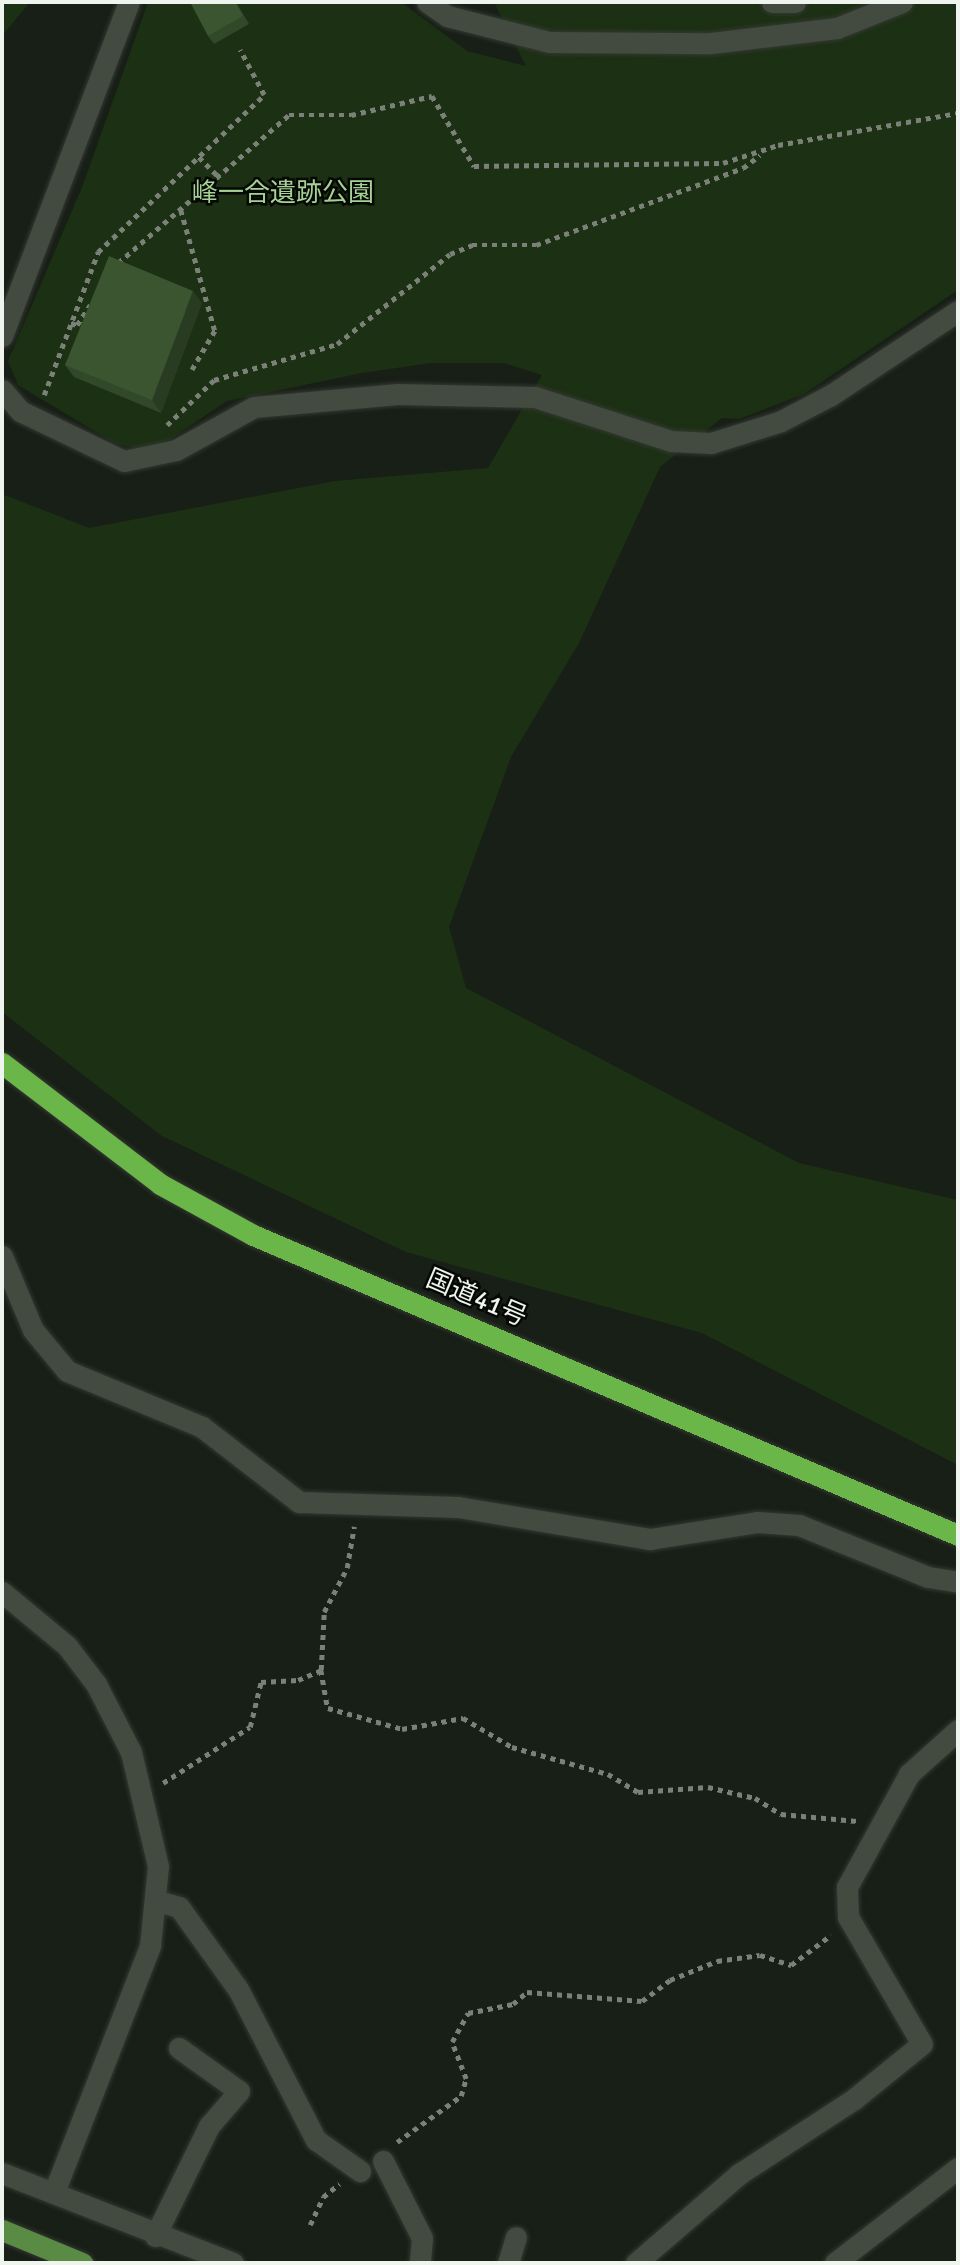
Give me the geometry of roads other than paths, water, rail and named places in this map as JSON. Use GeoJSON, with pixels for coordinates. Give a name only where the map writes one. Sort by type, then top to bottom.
{"type":"FeatureCollection","features":[{"type":"Feature","properties":{"kind":"highway","name":"国道41号"},"geometry":{"type":"LineString","coordinates":[[2,1063],[160,1184],[253,1235],[958,1535]]}},
{"type":"Feature","properties":{"kind":"main road"},"geometry":{"type":"LineString","coordinates":[[2,2230],[82,2263]]}},
{"type":"Feature","properties":{"kind":"street"},"geometry":{"type":"LineString","coordinates":[[2,336],[129,2]]}},
{"type":"Feature","properties":{"kind":"street"},"geometry":{"type":"LineString","coordinates":[[427,2],[447,16],[549,41],[712,43],[837,28],[902,2]]}},
{"type":"Feature","properties":{"kind":"street"},"geometry":{"type":"LineString","coordinates":[[772,2],[795,2]]}},
{"type":"Feature","properties":{"kind":"street"},"geometry":{"type":"LineString","coordinates":[[2,390],[35,419],[95,452],[124,461],[151,460],[254,407],[298,399],[495,393],[534,397],[671,441],[711,443],[781,421],[831,395],[958,311]]}},
{"type":"Feature","properties":{"kind":"street"},"geometry":{"type":"LineString","coordinates":[[2,1256],[33,1331],[67,1371],[202,1427],[299,1502],[355,1506],[458,1507],[650,1539],[757,1522],[799,1525],[928,1577],[958,1582]]}},
{"type":"Feature","properties":{"kind":"street"},"geometry":{"type":"LineString","coordinates":[[2,1592],[67,1646],[96,1684],[131,1752],[145,1796],[158,1901],[146,1956],[54,2192]]}},
{"type":"Feature","properties":{"kind":"street"},"geometry":{"type":"LineString","coordinates":[[636,2263],[739,2174],[854,2099],[922,2044],[848,1917],[847,1887],[909,1774],[958,1730]]}},
{"type":"Feature","properties":{"kind":"street"},"geometry":{"type":"LineString","coordinates":[[158,1901],[179,1907],[238,1989],[316,2140],[360,2171]]}},
{"type":"Feature","properties":{"kind":"street"},"geometry":{"type":"LineString","coordinates":[[155,2236],[209,2126],[239,2091],[179,2048]]}},
{"type":"Feature","properties":{"kind":"street"},"geometry":{"type":"LineString","coordinates":[[383,2161],[422,2238],[420,2263]]}},
{"type":"Feature","properties":{"kind":"street"},"geometry":{"type":"LineString","coordinates":[[835,2263],[958,2168]]}},
{"type":"Feature","properties":{"kind":"street"},"geometry":{"type":"LineString","coordinates":[[2,2173],[54,2192],[155,2236],[233,2263]]}},
{"type":"Feature","properties":{"kind":"street"},"geometry":{"type":"LineString","coordinates":[[508,2263],[516,2237]]}},
{"type":"Feature","properties":{"kind":"park label","name":"峰一合遺跡公園"},"geometry":{"type":"Point","coordinates":[283,194]}}]}
